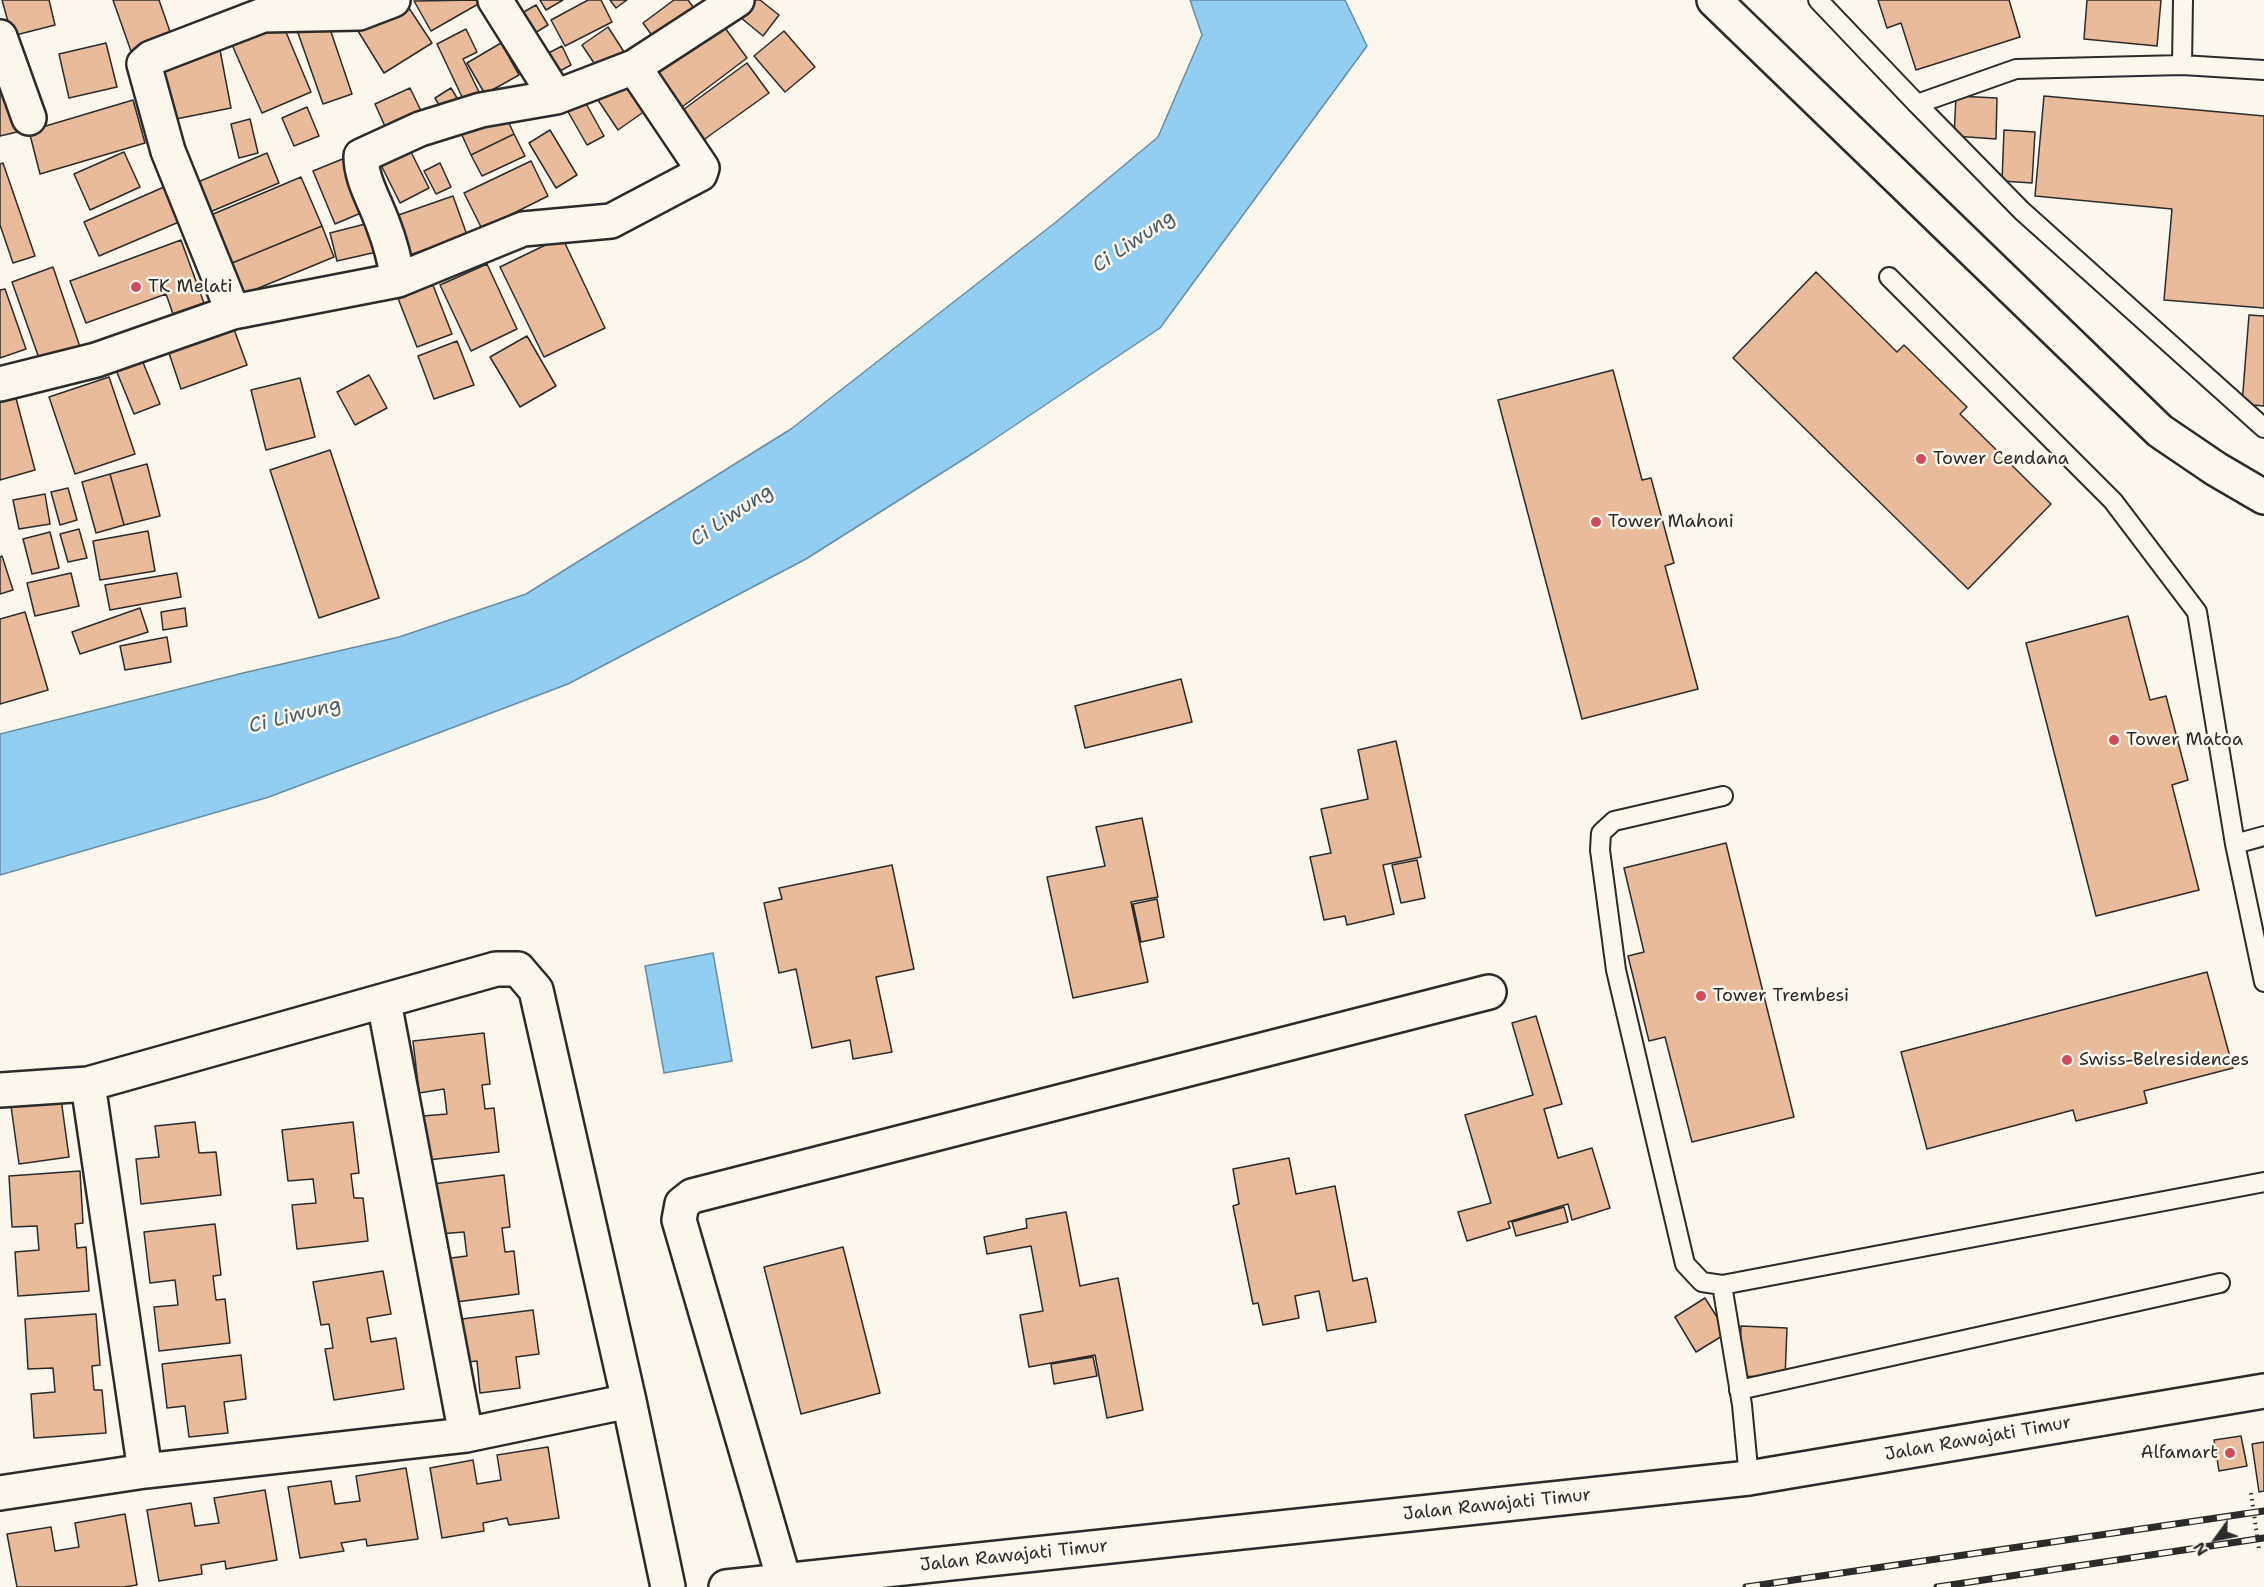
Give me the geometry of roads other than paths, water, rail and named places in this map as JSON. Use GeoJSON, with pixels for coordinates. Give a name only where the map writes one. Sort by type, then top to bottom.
{"type":"FeatureCollection","features":[{"type":"Feature","properties":{"kind":"street"},"geometry":{"type":"LineString","coordinates":[[233,312],[168,151],[144,64],[151,58],[260,8],[358,13],[393,0]]}},
{"type":"Feature","properties":{"kind":"street"},"geometry":{"type":"LineString","coordinates":[[495,0],[556,97]]}},
{"type":"Feature","properties":{"kind":"street"},"geometry":{"type":"LineString","coordinates":[[398,280],[383,224],[361,170],[361,156],[420,129],[471,113],[556,97],[634,67],[737,0]]}},
{"type":"Feature","properties":{"kind":"street"},"geometry":{"type":"LineString","coordinates":[[1714,0],[2160,431],[2216,469],[2264,497]]}},
{"type":"Feature","properties":{"kind":"street"},"geometry":{"type":"LineString","coordinates":[[0,37],[29,118]]}},
{"type":"Feature","properties":{"kind":"street"},"geometry":{"type":"LineString","coordinates":[[0,384],[96,360],[233,312],[398,280],[523,229],[611,221],[700,174],[702,168],[634,67]]}},
{"type":"Feature","properties":{"kind":"street"},"geometry":{"type":"LineString","coordinates":[[0,1090],[88,1084],[496,969],[518,969],[536,990],[629,1401],[668,1587]]}},
{"type":"Feature","properties":{"kind":"street"},"geometry":{"type":"LineString","coordinates":[[784,1580],[679,1220],[682,1204],[692,1196],[1489,992]]}},
{"type":"Feature","properties":{"kind":"street"},"geometry":{"type":"LineString","coordinates":[[384,1002],[466,1435]]}},
{"type":"Feature","properties":{"kind":"street"},"geometry":{"type":"LineString","coordinates":[[88,1084],[145,1471]]}},
{"type":"Feature","properties":{"kind":"street","name":"Jalan Rawajati Timur"},"geometry":{"type":"LineString","coordinates":[[726,1587],[1749,1478],[2264,1391]]}},
{"type":"Feature","properties":{"kind":"street"},"geometry":{"type":"LineString","coordinates":[[0,1493],[145,1471],[466,1435],[629,1401]]}},
{"type":"Feature","properties":{"kind":"lane"},"geometry":{"type":"LineString","coordinates":[[1818,0],[1917,105],[2022,211],[2264,428]]}},
{"type":"Feature","properties":{"kind":"lane"},"geometry":{"type":"LineString","coordinates":[[2182,65],[2183,0]]}},
{"type":"Feature","properties":{"kind":"lane"},"geometry":{"type":"LineString","coordinates":[[1917,105],[2016,69],[2182,65],[2264,70]]}},
{"type":"Feature","properties":{"kind":"lane"},"geometry":{"type":"LineString","coordinates":[[1889,277],[2113,501],[2197,612],[2235,844],[2264,982]]}},
{"type":"Feature","properties":{"kind":"lane"},"geometry":{"type":"LineString","coordinates":[[1722,796],[1614,821],[1601,833],[1600,850],[1616,970],[1685,1264],[1702,1282],[1722,1285],[2264,1182]]}},
{"type":"Feature","properties":{"kind":"lane"},"geometry":{"type":"LineString","coordinates":[[2235,844],[2264,836]]}},
{"type":"Feature","properties":{"kind":"lane"},"geometry":{"type":"LineString","coordinates":[[1739,1390],[2220,1283]]}},
{"type":"Feature","properties":{"kind":"lane"},"geometry":{"type":"LineString","coordinates":[[1722,1285],[1739,1390],[1749,1478]]}},
{"type":"Feature","properties":{"kind":"water","name":"Ci Liwung"},"geometry":{"type":"Polygon","coordinates":[[[1190,0],[1345,0],[1367,46],[1160,328],[978,450],[806,559],[568,684],[269,797],[0,875],[0,734],[243,673],[399,637],[526,594],[791,429],[1056,222],[1158,137],[1202,35],[1190,0]]]}},
{"type":"Feature","properties":{"kind":"water"},"geometry":{"type":"Polygon","coordinates":[[[713,953],[732,1061],[664,1073],[645,966],[713,953]]]}},
{"type":"Feature","properties":{"kind":"railway"},"geometry":{"type":"LineString","coordinates":[[1746,1587],[2264,1511]]}},
{"type":"Feature","properties":{"kind":"railway"},"geometry":{"type":"LineString","coordinates":[[1937,1587],[2264,1538]]}},
{"type":"Feature","properties":{"kind":"place","name":"TK Melati"},"geometry":{"type":"Point","coordinates":[136,287]}},
{"type":"Feature","properties":{"kind":"place","name":"Tower Cendana"},"geometry":{"type":"Point","coordinates":[1921,459]}},
{"type":"Feature","properties":{"kind":"place","name":"Tower Mahoni"},"geometry":{"type":"Point","coordinates":[1596,522]}},
{"type":"Feature","properties":{"kind":"place","name":"Tower Matoa"},"geometry":{"type":"Point","coordinates":[2114,740]}},
{"type":"Feature","properties":{"kind":"place","name":"Tower Trembesi"},"geometry":{"type":"Point","coordinates":[1701,996]}},
{"type":"Feature","properties":{"kind":"place","name":"Swiss-Belresidences"},"geometry":{"type":"Point","coordinates":[2067,1060]}},
{"type":"Feature","properties":{"kind":"place","name":"Alfamart"},"geometry":{"type":"Point","coordinates":[2230,1453]}}]}
